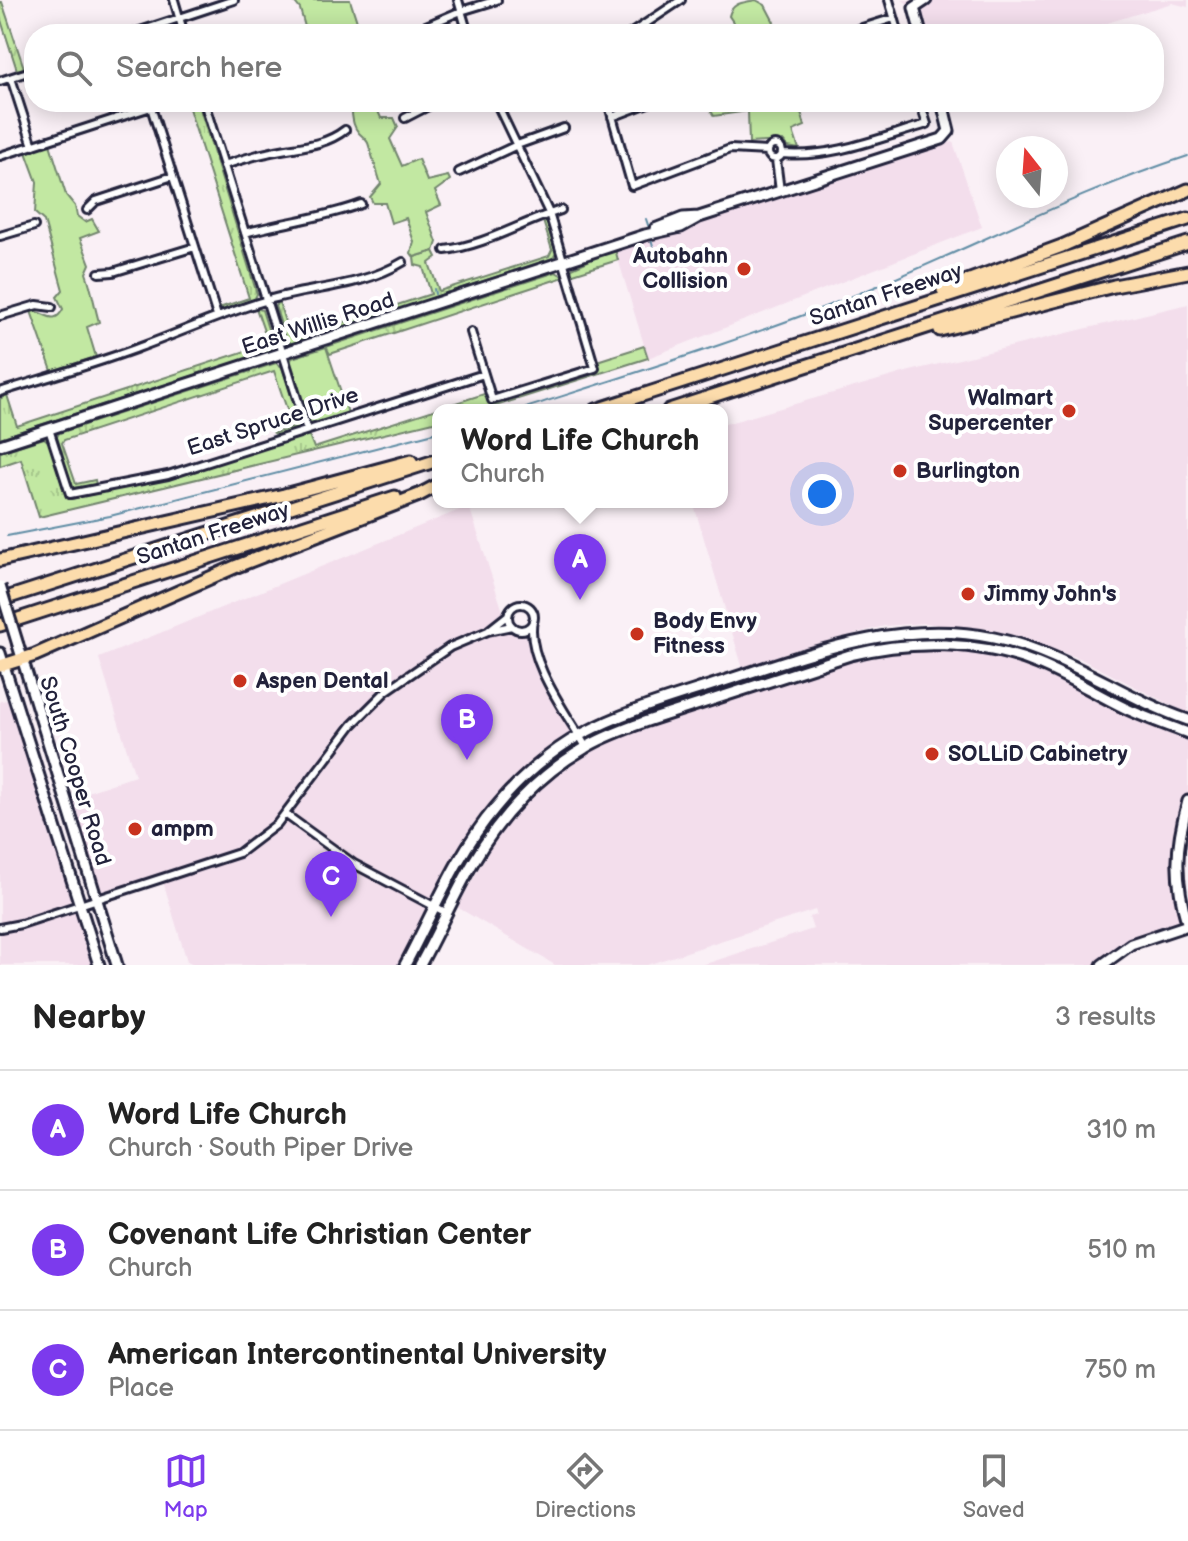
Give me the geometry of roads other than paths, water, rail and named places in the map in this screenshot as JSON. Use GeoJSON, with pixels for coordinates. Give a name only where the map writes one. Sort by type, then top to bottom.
{"type":"FeatureCollection","features":[{"type":"Feature","properties":{"kind":"highway"},"geometry":{"type":"LineString","coordinates":[[869,322],[902,305],[1062,246],[1188,190]]}},
{"type":"Feature","properties":{"kind":"highway","name":"Santan Freeway"},"geometry":{"type":"LineString","coordinates":[[615,404],[1188,219]]}},
{"type":"Feature","properties":{"kind":"highway","name":"Santan Freeway"},"geometry":{"type":"LineString","coordinates":[[688,404],[1188,243]]}},
{"type":"Feature","properties":{"kind":"highway"},"geometry":{"type":"LineString","coordinates":[[809,365],[834,362],[1014,310],[1188,272]]}},
{"type":"Feature","properties":{"kind":"highway"},"geometry":{"type":"LineString","coordinates":[[0,560],[284,495],[432,455]]}},
{"type":"Feature","properties":{"kind":"highway","name":"Santan Freeway"},"geometry":{"type":"LineString","coordinates":[[0,600],[432,462]]}},
{"type":"Feature","properties":{"kind":"highway","name":"Santan Freeway"},"geometry":{"type":"LineString","coordinates":[[0,625],[432,486]]}},
{"type":"Feature","properties":{"kind":"highway"},"geometry":{"type":"LineString","coordinates":[[1,661],[22,659],[237,566],[432,487]]}},
{"type":"Feature","properties":{"kind":"main road"},"geometry":{"type":"LineString","coordinates":[[918,24],[914,8],[926,0]]}},
{"type":"Feature","properties":{"kind":"main road","name":"East Willis Road"},"geometry":{"type":"LineString","coordinates":[[0,445],[563,263],[645,235],[683,218],[699,217],[942,139],[949,131],[944,112]]}},
{"type":"Feature","properties":{"kind":"main road","name":"South Cooper Road"},"geometry":{"type":"LineString","coordinates":[[0,586],[88,902],[99,965]]}},
{"type":"Feature","properties":{"kind":"main road"},"geometry":{"type":"LineString","coordinates":[[405,965],[470,845],[495,808],[541,764],[579,735],[641,708],[821,650],[877,636],[911,632],[999,638],[1054,656],[1188,720]]}},
{"type":"Feature","properties":{"kind":"main road"},"geometry":{"type":"LineString","coordinates":[[420,965],[474,861],[492,834],[531,789],[586,747],[647,721],[875,649],[934,645],[1000,652],[1046,667],[1125,708],[1188,733]]}},
{"type":"Feature","properties":{"kind":"main road"},"geometry":{"type":"LineString","coordinates":[[1000,652],[1010,649],[1044,658],[1054,656]]}},
{"type":"Feature","properties":{"kind":"main road","name":"South Cooper Road"},"geometry":{"type":"LineString","coordinates":[[1,661],[88,902],[117,965]]}},
{"type":"Feature","properties":{"kind":"main road"},"geometry":{"type":"LineString","coordinates":[[1102,965],[1131,944],[1188,926],[1178,888],[1177,859],[1179,833],[1188,801]]}},
{"type":"Feature","properties":{"kind":"street"},"geometry":{"type":"LineString","coordinates":[[174,0],[181,24]]}},
{"type":"Feature","properties":{"kind":"street"},"geometry":{"type":"LineString","coordinates":[[159,24],[234,0]]}},
{"type":"Feature","properties":{"kind":"street"},"geometry":{"type":"LineString","coordinates":[[458,0],[465,24]]}},
{"type":"Feature","properties":{"kind":"street"},"geometry":{"type":"LineString","coordinates":[[430,24],[497,0]]}},
{"type":"Feature","properties":{"kind":"street"},"geometry":{"type":"LineString","coordinates":[[645,24],[681,0]]}},
{"type":"Feature","properties":{"kind":"street"},"geometry":{"type":"LineString","coordinates":[[889,0],[896,24]]}},
{"type":"Feature","properties":{"kind":"street"},"geometry":{"type":"LineString","coordinates":[[875,24],[894,18]]}},
{"type":"Feature","properties":{"kind":"street"},"geometry":{"type":"LineString","coordinates":[[0,81],[24,73]]}},
{"type":"Feature","properties":{"kind":"street"},"geometry":{"type":"LineString","coordinates":[[11,78],[33,146]]}},
{"type":"Feature","properties":{"kind":"street"},"geometry":{"type":"LineString","coordinates":[[0,156],[136,112]]}},
{"type":"Feature","properties":{"kind":"street"},"geometry":{"type":"LineString","coordinates":[[153,112],[217,316]]}},
{"type":"Feature","properties":{"kind":"street"},"geometry":{"type":"LineString","coordinates":[[207,112],[307,430]]}},
{"type":"Feature","properties":{"kind":"street"},"geometry":{"type":"LineString","coordinates":[[405,118],[417,112]]}},
{"type":"Feature","properties":{"kind":"street"},"geometry":{"type":"LineString","coordinates":[[471,332],[492,400],[595,368],[549,213],[501,112]]}},
{"type":"Feature","properties":{"kind":"street"},"geometry":{"type":"LineString","coordinates":[[611,112],[632,186],[669,174],[712,153],[730,149],[768,151]]}},
{"type":"Feature","properties":{"kind":"street"},"geometry":{"type":"LineString","coordinates":[[612,117],[625,112]]}},
{"type":"Feature","properties":{"kind":"street"},"geometry":{"type":"LineString","coordinates":[[776,160],[783,154],[818,155],[836,151],[927,124],[923,112]]}},
{"type":"Feature","properties":{"kind":"street"},"geometry":{"type":"LineString","coordinates":[[459,172],[517,145],[564,128]]}},
{"type":"Feature","properties":{"kind":"street"},"geometry":{"type":"LineString","coordinates":[[224,165],[268,152],[333,139],[345,130]]}},
{"type":"Feature","properties":{"kind":"street"},"geometry":{"type":"LineString","coordinates":[[768,151],[777,145],[783,154]]}},
{"type":"Feature","properties":{"kind":"street"},"geometry":{"type":"LineString","coordinates":[[768,151],[770,157],[776,160]]}},
{"type":"Feature","properties":{"kind":"street"},"geometry":{"type":"LineString","coordinates":[[776,160],[780,191]]}},
{"type":"Feature","properties":{"kind":"street"},"geometry":{"type":"LineString","coordinates":[[87,210],[96,201],[173,176]]}},
{"type":"Feature","properties":{"kind":"street"},"geometry":{"type":"LineString","coordinates":[[245,233],[277,223],[341,212],[361,204]]}},
{"type":"Feature","properties":{"kind":"street"},"geometry":{"type":"LineString","coordinates":[[445,250],[490,238],[519,223],[561,210]]}},
{"type":"Feature","properties":{"kind":"street"},"geometry":{"type":"LineString","coordinates":[[0,236],[34,226]]}},
{"type":"Feature","properties":{"kind":"street"},"geometry":{"type":"LineString","coordinates":[[99,273],[113,272],[195,247]]}},
{"type":"Feature","properties":{"kind":"street"},"geometry":{"type":"LineString","coordinates":[[0,392],[137,349],[217,316],[266,300],[347,283],[390,270],[403,262]]}},
{"type":"Feature","properties":{"kind":"street"},"geometry":{"type":"LineString","coordinates":[[0,316],[37,305],[52,307]]}},
{"type":"Feature","properties":{"kind":"street","name":"East Spruce Drive"},"geometry":{"type":"LineString","coordinates":[[49,429],[70,494],[168,475],[484,374]]}},
{"type":"Feature","properties":{"kind":"street"},"geometry":{"type":"LineString","coordinates":[[0,928],[21,924],[239,853],[267,833],[285,814],[352,725],[375,700],[426,661],[488,631],[515,605],[523,604],[533,612],[532,643]]}},
{"type":"Feature","properties":{"kind":"street"},"geometry":{"type":"LineString","coordinates":[[508,615],[532,643],[546,676],[586,747]]}},
{"type":"Feature","properties":{"kind":"street"},"geometry":{"type":"LineString","coordinates":[[488,631],[528,627],[533,620]]}},
{"type":"Feature","properties":{"kind":"street"},"geometry":{"type":"LineString","coordinates":[[285,814],[354,864],[447,913]]}},
{"type":"Feature","properties":{"kind":"waterway"},"geometry":{"type":"LineString","coordinates":[[538,404],[831,305],[1069,201],[1188,156]]}},
{"type":"Feature","properties":{"kind":"waterway"},"geometry":{"type":"LineString","coordinates":[[646,219],[649,228]]}},
{"type":"Feature","properties":{"kind":"waterway"},"geometry":{"type":"LineString","coordinates":[[651,239],[654,249]]}},
{"type":"Feature","properties":{"kind":"waterway"},"geometry":{"type":"LineString","coordinates":[[434,289],[435,294]]}},
{"type":"Feature","properties":{"kind":"waterway"},"geometry":{"type":"LineString","coordinates":[[7,536],[110,516],[432,434]]}},
{"type":"Feature","properties":{"kind":"place","name":"Autobahn Collision"},"geometry":{"type":"Point","coordinates":[744,269]}},
{"type":"Feature","properties":{"kind":"place","name":"Walmart Supercenter"},"geometry":{"type":"Point","coordinates":[1069,411]}},
{"type":"Feature","properties":{"kind":"place","name":"Burlington"},"geometry":{"type":"Point","coordinates":[900,471]}},
{"type":"Feature","properties":{"kind":"place","name":"Jimmy John's"},"geometry":{"type":"Point","coordinates":[968,594]}},
{"type":"Feature","properties":{"kind":"place","name":"Word Life Church"},"geometry":{"type":"Point","coordinates":[580,600]}},
{"type":"Feature","properties":{"kind":"place","name":"Body Envy Fitness"},"geometry":{"type":"Point","coordinates":[637,634]}},
{"type":"Feature","properties":{"kind":"place","name":"Aspen Dental"},"geometry":{"type":"Point","coordinates":[240,681]}},
{"type":"Feature","properties":{"kind":"place","name":"SOLLiD Cabinetry"},"geometry":{"type":"Point","coordinates":[932,754]}},
{"type":"Feature","properties":{"kind":"place","name":"Covenant Life Christian Center"},"geometry":{"type":"Point","coordinates":[467,760]}},
{"type":"Feature","properties":{"kind":"place","name":"ampm"},"geometry":{"type":"Point","coordinates":[135,829]}},
{"type":"Feature","properties":{"kind":"place","name":"American Intercontinental University"},"geometry":{"type":"Point","coordinates":[331,917]}}]}
